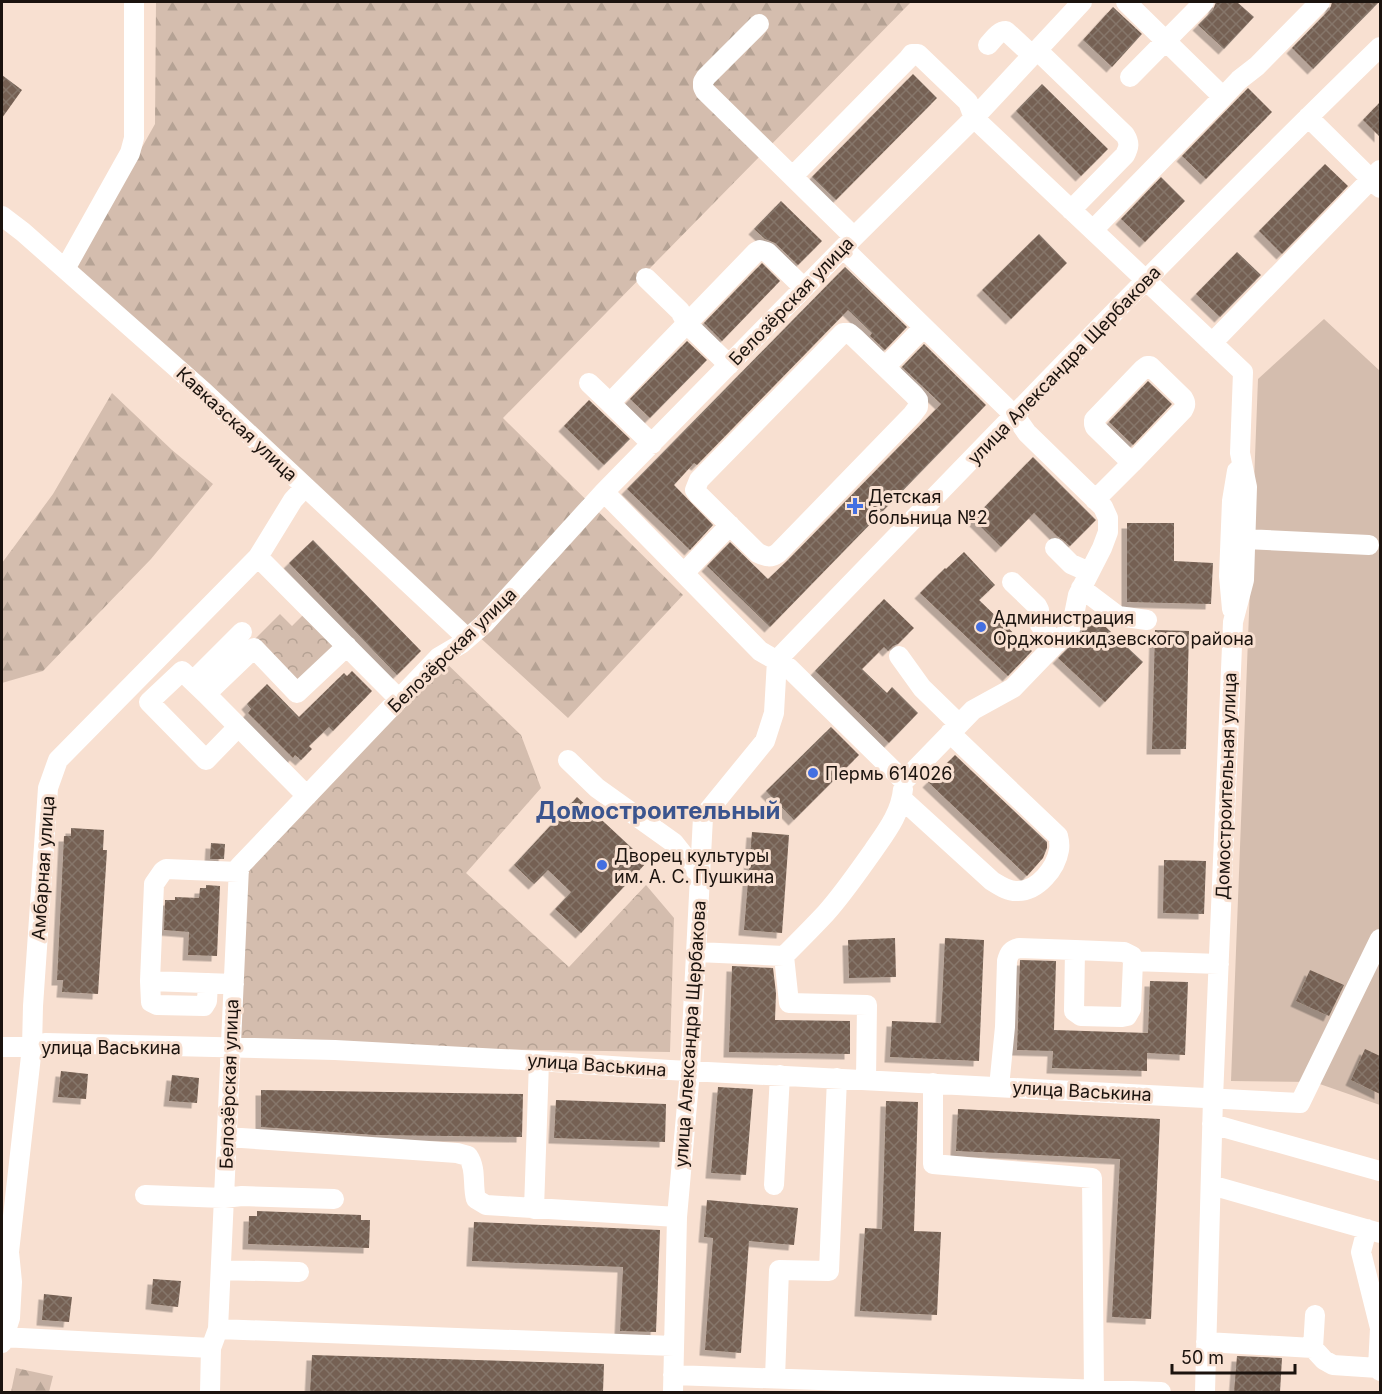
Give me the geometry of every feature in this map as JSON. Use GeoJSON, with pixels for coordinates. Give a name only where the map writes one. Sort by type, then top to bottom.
{"type":"FeatureCollection","features":[{"type":"Feature","properties":{"kind":"street"},"geometry":{"type":"LineString","coordinates":[[65,269],[130,153],[134,138],[134,2]]}},
{"type":"Feature","properties":{"kind":"street","name":"Белозёрская улица"},"geometry":{"type":"LineString","coordinates":[[210,1392],[221,1270],[239,867],[439,657],[468,638],[484,624],[604,492],[848,242],[974,118],[1083,2]]}},
{"type":"Feature","properties":{"kind":"street"},"geometry":{"type":"LineString","coordinates":[[1126,2],[1223,97]]}},
{"type":"Feature","properties":{"kind":"street"},"geometry":{"type":"LineString","coordinates":[[1130,77],[1204,2]]}},
{"type":"Feature","properties":{"kind":"street"},"geometry":{"type":"LineString","coordinates":[[1093,230],[1239,80],[1257,66],[1320,2]]}},
{"type":"Feature","properties":{"kind":"street"},"geometry":{"type":"LineString","coordinates":[[697,952],[784,956],[827,912],[856,875],[898,812],[903,790],[955,729],[973,710],[1013,688],[1072,625],[1076,603],[1108,532],[1108,518],[1103,507],[924,327],[793,176],[705,91],[703,87],[706,77],[759,24]]}},
{"type":"Feature","properties":{"kind":"street"},"geometry":{"type":"LineString","coordinates":[[988,45],[998,34],[1006,31],[1035,53],[1129,141],[1125,155],[1071,210]]}},
{"type":"Feature","properties":{"kind":"street","name":"улица Александра Щербакова"},"geometry":{"type":"LineString","coordinates":[[673,1384],[677,1217],[690,1071],[703,817],[765,741],[774,713],[777,660],[1146,281],[1380,47]]}},
{"type":"Feature","properties":{"kind":"street","name":"Домостроительная улица"},"geometry":{"type":"LineString","coordinates":[[793,176],[912,54],[918,54],[968,102],[974,118],[1243,372],[1240,453],[1247,488],[1244,580],[1233,622],[1212,1124],[1204,1392]]}},
{"type":"Feature","properties":{"kind":"street"},"geometry":{"type":"LineString","coordinates":[[1212,343],[1378,179],[1308,117]]}},
{"type":"Feature","properties":{"kind":"street","name":"Кавказская улица"},"geometry":{"type":"LineString","coordinates":[[2,216],[204,392],[468,638]]}},
{"type":"Feature","properties":{"kind":"street"},"geometry":{"type":"LineString","coordinates":[[610,403],[760,250],[767,252],[804,288]]}},
{"type":"Feature","properties":{"kind":"street"},"geometry":{"type":"LineString","coordinates":[[646,278],[680,311],[687,324],[729,365]]}},
{"type":"Feature","properties":{"kind":"street"},"geometry":{"type":"LineString","coordinates":[[885,367],[924,327]]}},
{"type":"Feature","properties":{"kind":"street"},"geometry":{"type":"LineString","coordinates":[[843,333],[849,333],[914,395],[918,400],[918,407],[794,537],[772,557],[758,553],[730,525],[698,494],[695,490],[696,484],[843,333]]}},
{"type":"Feature","properties":{"kind":"street"},"geometry":{"type":"LineString","coordinates":[[1095,500],[1183,410],[1186,405],[1183,398],[1150,366],[1146,366],[1094,420],[1095,427],[1131,463]]}},
{"type":"Feature","properties":{"kind":"street"},"geometry":{"type":"LineString","coordinates":[[589,383],[652,444]]}},
{"type":"Feature","properties":{"kind":"street"},"geometry":{"type":"LineString","coordinates":[[1233,622],[1228,576],[1232,501],[1240,453]]}},
{"type":"Feature","properties":{"kind":"street","name":"Амбарная улица"},"geometry":{"type":"LineString","coordinates":[[2,1339],[10,1318],[12,1282],[9,1252],[32,1047],[48,788],[58,760],[258,557],[293,500],[305,487]]}},
{"type":"Feature","properties":{"kind":"street"},"geometry":{"type":"LineString","coordinates":[[604,492],[760,651],[789,668],[992,881],[1005,888],[1018,891],[1030,888],[1044,878],[1052,867],[1060,847],[1058,836],[955,729],[899,656]]}},
{"type":"Feature","properties":{"kind":"street"},"geometry":{"type":"LineString","coordinates":[[684,573],[730,525]]}},
{"type":"Feature","properties":{"kind":"street"},"geometry":{"type":"LineString","coordinates":[[1245,539],[1369,545]]}},
{"type":"Feature","properties":{"kind":"street"},"geometry":{"type":"LineString","coordinates":[[1055,548],[1118,616],[1147,620]]}},
{"type":"Feature","properties":{"kind":"street"},"geometry":{"type":"LineString","coordinates":[[258,557],[399,699]]}},
{"type":"Feature","properties":{"kind":"street"},"geometry":{"type":"LineString","coordinates":[[1012,582],[1037,606],[1040,625],[1057,643]]}},
{"type":"Feature","properties":{"kind":"street"},"geometry":{"type":"LineString","coordinates":[[199,688],[243,632]]}},
{"type":"Feature","properties":{"kind":"street"},"geometry":{"type":"LineString","coordinates":[[199,688],[254,648],[297,693],[347,646]]}},
{"type":"Feature","properties":{"kind":"street"},"geometry":{"type":"LineString","coordinates":[[238,727],[206,760],[149,702],[182,671],[199,688],[238,727],[307,796]]}},
{"type":"Feature","properties":{"kind":"street"},"geometry":{"type":"LineString","coordinates":[[568,760],[597,788],[674,843],[700,876]]}},
{"type":"Feature","properties":{"kind":"street"},"geometry":{"type":"LineString","coordinates":[[234,984],[208,983],[207,1001],[204,1006],[157,1005],[151,1002],[154,884],[163,871],[168,869],[239,872]]}},
{"type":"Feature","properties":{"kind":"street","name":"улица Васькина"},"geometry":{"type":"LineString","coordinates":[[2,1047],[32,1047],[45,1043],[335,1050],[1300,1103],[1380,939]]}},
{"type":"Feature","properties":{"kind":"street"},"geometry":{"type":"LineString","coordinates":[[999,1087],[1005,1027],[1007,961],[1009,953],[1014,949],[1019,948],[1075,950],[1124,952],[1131,956],[1133,961],[1131,1009],[1127,1016],[1122,1017],[1081,1016],[1074,1011],[1075,950]]}},
{"type":"Feature","properties":{"kind":"street"},"geometry":{"type":"LineString","coordinates":[[784,956],[789,1003],[867,1005],[866,1080]]}},
{"type":"Feature","properties":{"kind":"street"},"geometry":{"type":"LineString","coordinates":[[1133,961],[1219,964]]}},
{"type":"Feature","properties":{"kind":"street"},"geometry":{"type":"LineString","coordinates":[[534,1209],[539,1061]]}},
{"type":"Feature","properties":{"kind":"street"},"geometry":{"type":"LineString","coordinates":[[774,1185],[780,1075]]}},
{"type":"Feature","properties":{"kind":"street"},"geometry":{"type":"LineString","coordinates":[[775,1378],[779,1270],[830,1271],[837,1078]]}},
{"type":"Feature","properties":{"kind":"street"},"geometry":{"type":"LineString","coordinates":[[933,1083],[933,1164],[1092,1178],[1094,1390]]}},
{"type":"Feature","properties":{"kind":"street"},"geometry":{"type":"LineString","coordinates":[[1212,1124],[1380,1171]]}},
{"type":"Feature","properties":{"kind":"street"},"geometry":{"type":"LineString","coordinates":[[227,1137],[457,1153],[468,1156],[473,1164],[473,1190],[476,1199],[486,1205],[677,1217]]}},
{"type":"Feature","properties":{"kind":"street"},"geometry":{"type":"LineString","coordinates":[[1206,1342],[1313,1348],[1324,1360],[1333,1365],[1379,1370],[1380,1328],[1361,1252],[1374,1231],[1211,1185]]}},
{"type":"Feature","properties":{"kind":"street"},"geometry":{"type":"LineString","coordinates":[[145,1195],[334,1199]]}},
{"type":"Feature","properties":{"kind":"street"},"geometry":{"type":"LineString","coordinates":[[221,1270],[299,1272]]}},
{"type":"Feature","properties":{"kind":"street"},"geometry":{"type":"LineString","coordinates":[[1313,1348],[1315,1315]]}},
{"type":"Feature","properties":{"kind":"street"},"geometry":{"type":"LineString","coordinates":[[2,1339],[215,1339],[674,1346]]}},
{"type":"Feature","properties":{"kind":"street"},"geometry":{"type":"LineString","coordinates":[[673,1384],[775,1378],[835,1387],[1161,1392]]}},
{"type":"Feature","properties":{"kind":"green space"},"geometry":{"type":"Polygon","coordinates":[[[156,2],[911,2],[503,418],[683,595],[568,718],[75,267],[155,124],[156,2]]]}},
{"type":"Feature","properties":{"kind":"green space"},"geometry":{"type":"Polygon","coordinates":[[[1324,319],[1380,371],[1380,1105],[1314,1082],[1231,1081],[1258,379],[1324,319]]]}},
{"type":"Feature","properties":{"kind":"green space"},"geometry":{"type":"Polygon","coordinates":[[[112,393],[172,450],[213,484],[151,559],[43,671],[2,683],[2,563],[53,494],[112,393]]]}},
{"type":"Feature","properties":{"kind":"green space"},"geometry":{"type":"Polygon","coordinates":[[[306,612],[338,644],[298,684],[254,640],[280,614],[292,626],[306,612]]]}},
{"type":"Feature","properties":{"kind":"green space"},"geometry":{"type":"Polygon","coordinates":[[[442,659],[521,735],[541,788],[466,873],[569,967],[646,885],[674,918],[670,1052],[233,1045],[240,875],[442,659]]]}},
{"type":"Feature","properties":{"kind":"green space"},"geometry":{"type":"Polygon","coordinates":[[[16,1368],[53,1376],[49,1392],[11,1392],[16,1368]]]}},
{"type":"Feature","properties":{"kind":"building"},"geometry":{"type":"Polygon","coordinates":[[[1216,2],[1237,2],[1254,17],[1224,49],[1198,25],[1213,10],[1216,2]]]}},
{"type":"Feature","properties":{"kind":"building"},"geometry":{"type":"Polygon","coordinates":[[[1332,2],[1379,2],[1313,69],[1292,48],[1329,10],[1332,2]]]}},
{"type":"Feature","properties":{"kind":"building"},"geometry":{"type":"Polygon","coordinates":[[[1113,7],[1142,34],[1112,67],[1083,40],[1113,7]]]}},
{"type":"Feature","properties":{"kind":"building"},"geometry":{"type":"Polygon","coordinates":[[[913,74],[937,98],[836,200],[812,177],[913,74]]]}},
{"type":"Feature","properties":{"kind":"building"},"geometry":{"type":"Polygon","coordinates":[[[2,75],[22,90],[2,118],[2,75]]]}},
{"type":"Feature","properties":{"kind":"building"},"geometry":{"type":"Polygon","coordinates":[[[1042,84],[1108,149],[1081,176],[1016,111],[1042,84]]]}},
{"type":"Feature","properties":{"kind":"building"},"geometry":{"type":"Polygon","coordinates":[[[1248,88],[1272,112],[1206,179],[1182,156],[1248,88]]]}},
{"type":"Feature","properties":{"kind":"building"},"geometry":{"type":"Polygon","coordinates":[[[1380,102],[1380,137],[1363,120],[1380,102]]]}},
{"type":"Feature","properties":{"kind":"building"},"geometry":{"type":"Polygon","coordinates":[[[1325,164],[1348,186],[1282,254],[1259,231],[1325,164]]]}},
{"type":"Feature","properties":{"kind":"building"},"geometry":{"type":"Polygon","coordinates":[[[1161,177],[1185,201],[1145,242],[1121,219],[1161,177]]]}},
{"type":"Feature","properties":{"kind":"building"},"geometry":{"type":"Polygon","coordinates":[[[781,201],[822,241],[798,265],[775,243],[765,239],[754,229],[781,201]]]}},
{"type":"Feature","properties":{"kind":"building"},"geometry":{"type":"Polygon","coordinates":[[[1039,234],[1067,263],[1011,319],[982,290],[1039,234]]]}},
{"type":"Feature","properties":{"kind":"building"},"geometry":{"type":"Polygon","coordinates":[[[1237,252],[1261,275],[1220,317],[1196,294],[1237,252]]]}},
{"type":"Feature","properties":{"kind":"building"},"geometry":{"type":"Polygon","coordinates":[[[762,263],[780,281],[722,341],[704,323],[762,263]]]}},
{"type":"Feature","properties":{"kind":"building"},"geometry":{"type":"Polygon","coordinates":[[[845,267],[907,327],[885,350],[870,336],[872,333],[848,310],[697,465],[694,463],[674,485],[713,525],[690,550],[627,489],[845,267]]]}},
{"type":"Feature","properties":{"kind":"building"},"geometry":{"type":"Polygon","coordinates":[[[687,341],[707,360],[650,418],[630,399],[687,341]]]}},
{"type":"Feature","properties":{"kind":"building"},"geometry":{"type":"Polygon","coordinates":[[[924,344],[986,405],[770,627],[707,566],[730,542],[768,579],[941,404],[902,367],[924,344]]]}},
{"type":"Feature","properties":{"kind":"building"},"geometry":{"type":"Polygon","coordinates":[[[1148,381],[1172,404],[1133,445],[1109,422],[1148,381]]]}},
{"type":"Feature","properties":{"kind":"building"},"geometry":{"type":"Polygon","coordinates":[[[589,400],[630,439],[604,465],[564,426],[589,400]]]}},
{"type":"Feature","properties":{"kind":"building"},"geometry":{"type":"Polygon","coordinates":[[[1033,457],[1096,520],[1070,546],[1034,513],[1001,547],[973,519],[1033,457]]]}},
{"type":"Feature","properties":{"kind":"building"},"geometry":{"type":"Polygon","coordinates":[[[1127,523],[1174,523],[1174,561],[1213,563],[1211,604],[1127,602],[1127,523]]]}},
{"type":"Feature","properties":{"kind":"building"},"geometry":{"type":"Polygon","coordinates":[[[313,540],[421,651],[397,675],[289,563],[313,540]]]}},
{"type":"Feature","properties":{"kind":"building","name":"Администрация Орджоникидзевского района"},"geometry":{"type":"Polygon","coordinates":[[[964,552],[995,585],[979,600],[1032,651],[1008,676],[920,593],[964,552]]]}},
{"type":"Feature","properties":{"kind":"building"},"geometry":{"type":"Polygon","coordinates":[[[884,599],[914,628],[888,651],[884,647],[862,669],[887,693],[892,687],[918,713],[889,743],[815,671],[884,599]]]}},
{"type":"Feature","properties":{"kind":"building"},"geometry":{"type":"Polygon","coordinates":[[[1093,615],[1143,662],[1105,702],[1058,658],[1077,639],[1084,625],[1093,615]]]}},
{"type":"Feature","properties":{"kind":"building"},"geometry":{"type":"Polygon","coordinates":[[[1155,630],[1189,631],[1186,749],[1152,749],[1155,630]]]}},
{"type":"Feature","properties":{"kind":"building"},"geometry":{"type":"Polygon","coordinates":[[[352,671],[372,691],[333,731],[329,727],[309,746],[312,749],[301,760],[295,755],[293,758],[248,713],[251,709],[247,704],[267,684],[299,717],[344,673],[347,676],[352,671]]]}},
{"type":"Feature","properties":{"kind":"building","name":"Пермь 614026"},"geometry":{"type":"Polygon","coordinates":[[[831,727],[859,755],[794,820],[766,791],[831,727]]]}},
{"type":"Feature","properties":{"kind":"building"},"geometry":{"type":"Polygon","coordinates":[[[955,755],[1047,842],[1043,858],[1027,876],[928,782],[955,755]]]}},
{"type":"Feature","properties":{"kind":"building","name":"Дворец культуры им. А. С. Пушкина"},"geometry":{"type":"Polygon","coordinates":[[[577,797],[647,862],[581,933],[555,909],[571,892],[548,870],[534,884],[514,865],[577,797]]]}},
{"type":"Feature","properties":{"kind":"building"},"geometry":{"type":"Polygon","coordinates":[[[71,828],[104,830],[103,850],[107,850],[98,994],[62,992],[63,980],[57,980],[64,836],[71,836],[71,828]]]}},
{"type":"Feature","properties":{"kind":"building"},"geometry":{"type":"Polygon","coordinates":[[[752,832],[789,835],[782,933],[744,930],[752,832]]]}},
{"type":"Feature","properties":{"kind":"building"},"geometry":{"type":"Polygon","coordinates":[[[211,843],[225,844],[224,859],[210,859],[211,843]]]}},
{"type":"Feature","properties":{"kind":"building"},"geometry":{"type":"Polygon","coordinates":[[[1164,860],[1206,861],[1204,914],[1163,913],[1164,860]]]}},
{"type":"Feature","properties":{"kind":"building"},"geometry":{"type":"Polygon","coordinates":[[[206,885],[220,886],[217,956],[188,955],[189,932],[164,930],[165,900],[175,900],[175,897],[199,898],[200,888],[206,888],[206,885]]]}},
{"type":"Feature","properties":{"kind":"building"},"geometry":{"type":"Polygon","coordinates":[[[895,938],[896,977],[849,978],[848,940],[895,938]]]}},
{"type":"Feature","properties":{"kind":"building"},"geometry":{"type":"Polygon","coordinates":[[[945,938],[984,940],[979,1061],[890,1057],[892,1021],[941,1023],[945,938]]]}},
{"type":"Feature","properties":{"kind":"building"},"geometry":{"type":"Polygon","coordinates":[[[1020,960],[1056,961],[1054,1030],[1148,1033],[1150,981],[1188,982],[1185,1055],[1147,1053],[1147,1071],[1052,1068],[1053,1051],[1017,1050],[1020,960]]]}},
{"type":"Feature","properties":{"kind":"building"},"geometry":{"type":"Polygon","coordinates":[[[732,966],[773,968],[776,993],[775,1020],[850,1021],[850,1054],[729,1052],[732,966]]]}},
{"type":"Feature","properties":{"kind":"building"},"geometry":{"type":"Polygon","coordinates":[[[1310,970],[1344,985],[1329,1016],[1296,1001],[1310,970]]]}},
{"type":"Feature","properties":{"kind":"building"},"geometry":{"type":"Polygon","coordinates":[[[1365,1049],[1380,1056],[1380,1094],[1351,1080],[1365,1049]]]}},
{"type":"Feature","properties":{"kind":"building"},"geometry":{"type":"Polygon","coordinates":[[[61,1071],[88,1074],[86,1099],[58,1097],[61,1071]]]}},
{"type":"Feature","properties":{"kind":"building"},"geometry":{"type":"Polygon","coordinates":[[[172,1075],[199,1078],[197,1103],[169,1101],[172,1075]]]}},
{"type":"Feature","properties":{"kind":"building"},"geometry":{"type":"Polygon","coordinates":[[[718,1087],[753,1089],[746,1175],[711,1173],[718,1087]]]}},
{"type":"Feature","properties":{"kind":"building"},"geometry":{"type":"Polygon","coordinates":[[[261,1090],[523,1094],[522,1137],[375,1135],[261,1127],[261,1090]]]}},
{"type":"Feature","properties":{"kind":"building"},"geometry":{"type":"Polygon","coordinates":[[[556,1100],[666,1104],[665,1142],[554,1138],[556,1100]]]}},
{"type":"Feature","properties":{"kind":"building"},"geometry":{"type":"Polygon","coordinates":[[[886,1101],[918,1102],[914,1231],[941,1232],[937,1315],[860,1311],[865,1228],[882,1229],[886,1101]]]}},
{"type":"Feature","properties":{"kind":"building"},"geometry":{"type":"Polygon","coordinates":[[[958,1109],[1160,1119],[1151,1319],[1112,1317],[1120,1159],[956,1151],[958,1109]]]}},
{"type":"Feature","properties":{"kind":"building"},"geometry":{"type":"Polygon","coordinates":[[[707,1200],[798,1208],[794,1245],[749,1241],[741,1353],[705,1350],[713,1238],[704,1237],[707,1200]]]}},
{"type":"Feature","properties":{"kind":"building"},"geometry":{"type":"Polygon","coordinates":[[[257,1211],[361,1215],[361,1220],[370,1220],[369,1248],[248,1244],[249,1216],[257,1216],[257,1211]]]}},
{"type":"Feature","properties":{"kind":"building"},"geometry":{"type":"Polygon","coordinates":[[[474,1222],[660,1230],[656,1332],[620,1331],[623,1267],[472,1261],[474,1222]]]}},
{"type":"Feature","properties":{"kind":"building"},"geometry":{"type":"Polygon","coordinates":[[[153,1279],[181,1281],[178,1307],[151,1304],[153,1279]]]}},
{"type":"Feature","properties":{"kind":"building"},"geometry":{"type":"Polygon","coordinates":[[[44,1294],[72,1297],[69,1322],[42,1320],[44,1294]]]}},
{"type":"Feature","properties":{"kind":"building"},"geometry":{"type":"Polygon","coordinates":[[[312,1355],[604,1364],[603,1392],[310,1392],[312,1355]]]}},
{"type":"Feature","properties":{"kind":"building"},"geometry":{"type":"Polygon","coordinates":[[[1237,1356],[1282,1358],[1280,1392],[1234,1392],[1237,1356]]]}},
{"type":"Feature","properties":{"kind":"place","name":"Детская больница №2"},"geometry":{"type":"Point","coordinates":[855,506]}},
{"type":"Feature","properties":{"kind":"place","name":"Администрация Орджоникидзевского района"},"geometry":{"type":"Point","coordinates":[981,627]}},
{"type":"Feature","properties":{"kind":"place","name":"Пермь 614026"},"geometry":{"type":"Point","coordinates":[813,773]}},
{"type":"Feature","properties":{"kind":"place","name":"Дворец культуры им. А. С. Пушкина"},"geometry":{"type":"Point","coordinates":[602,865]}},
{"type":"Feature","properties":{"kind":"district","name":"Домостроительный"},"geometry":{"type":"Point","coordinates":[658,810]}}]}
